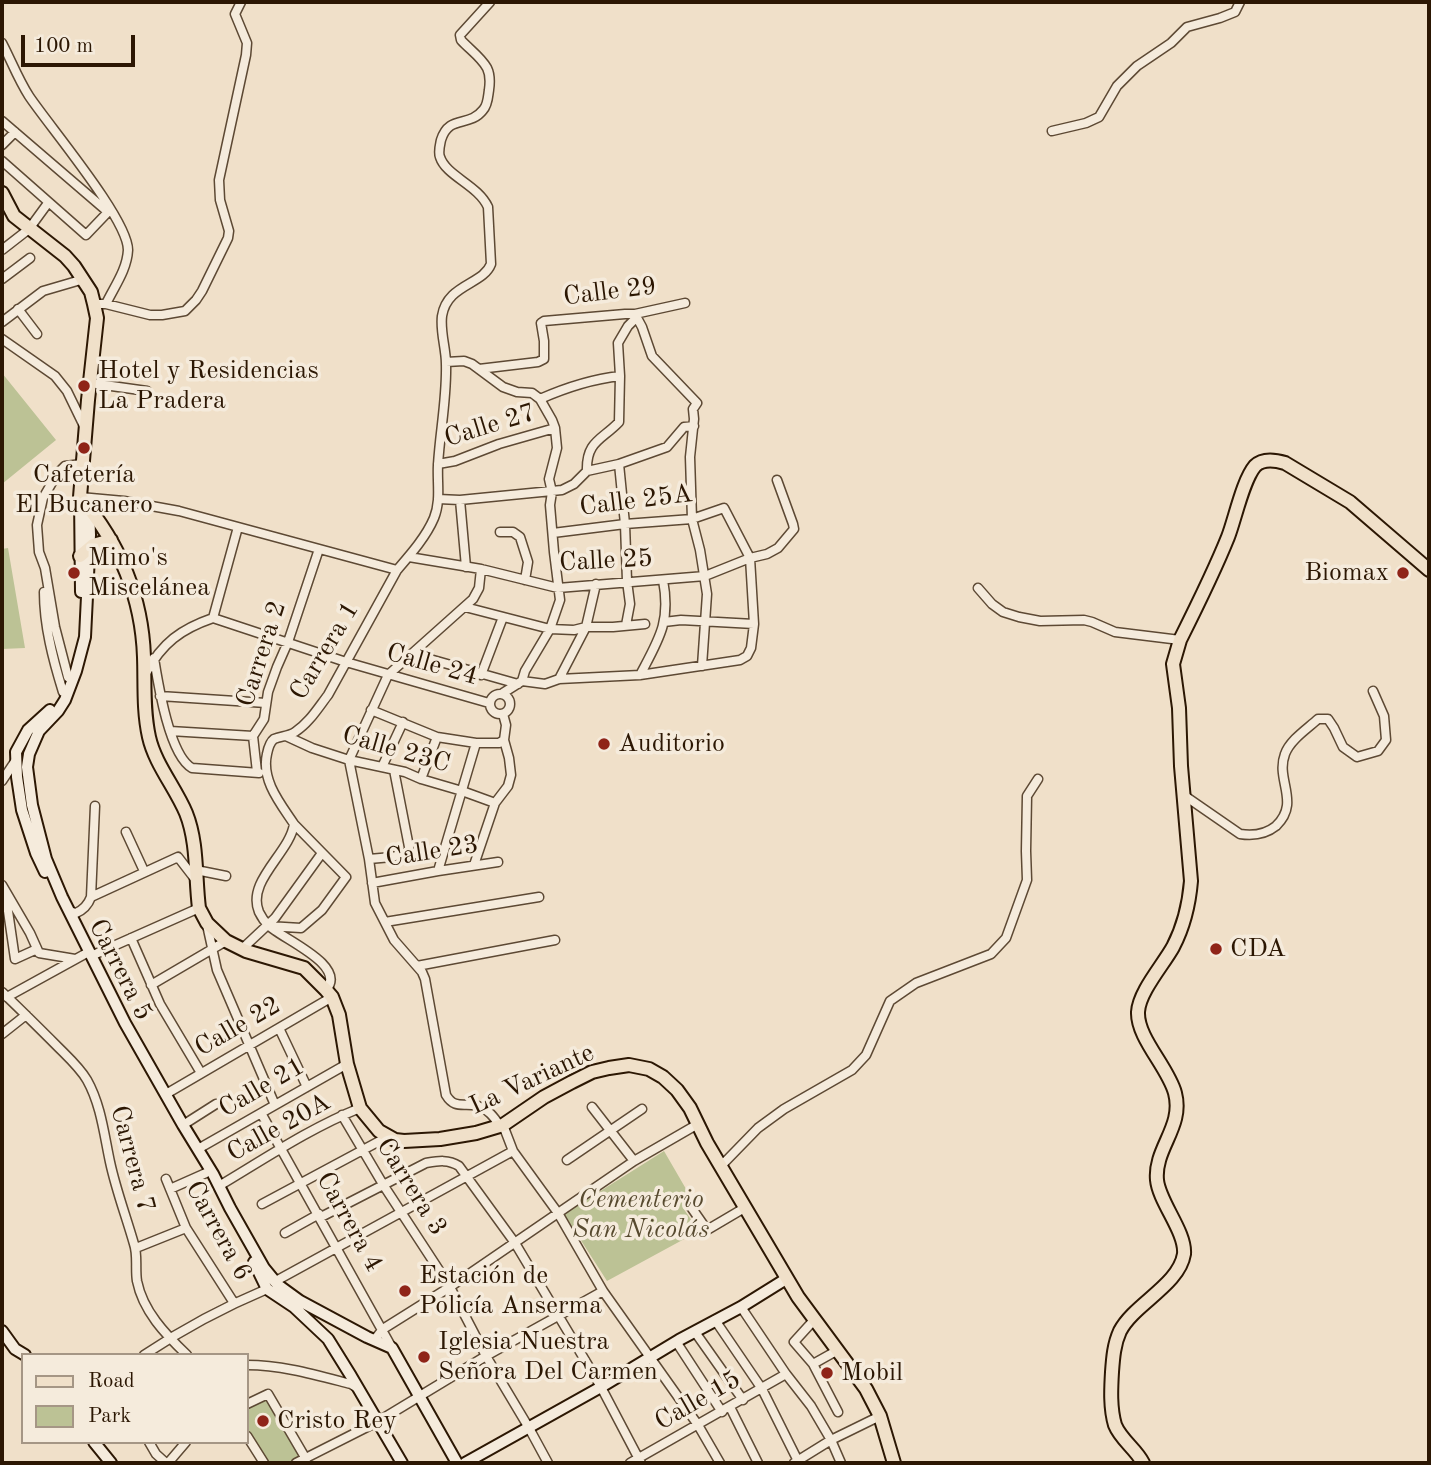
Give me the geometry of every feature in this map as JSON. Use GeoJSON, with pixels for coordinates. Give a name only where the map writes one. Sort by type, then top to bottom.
{"type":"FeatureCollection","features":[{"type":"Feature","properties":{"kind":"main road"},"geometry":{"type":"LineString","coordinates":[[3,201],[14,216],[65,256],[100,304]]}},
{"type":"Feature","properties":{"kind":"main road","name":"Carrera 5"},"geometry":{"type":"LineString","coordinates":[[85,502],[82,464],[100,304]]}},
{"type":"Feature","properties":{"kind":"main road"},"geometry":{"type":"LineString","coordinates":[[1143,1463],[1116,1426],[1111,1405],[1111,1386],[1114,1353],[1120,1332],[1134,1313],[1168,1282],[1184,1255],[1182,1241],[1157,1179],[1159,1160],[1176,1121],[1177,1102],[1172,1083],[1143,1032],[1138,1014],[1142,998],[1181,930],[1191,881],[1179,708],[1173,664],[1180,640],[1221,553],[1247,482],[1261,462],[1285,463],[1350,502],[1429,570]]}},
{"type":"Feature","properties":{"kind":"main road"},"geometry":{"type":"LineString","coordinates":[[85,502],[111,540],[127,572],[137,606],[143,641],[144,702],[149,738],[187,814],[192,831],[202,918],[226,941],[242,949],[304,968],[329,993],[339,1015],[347,1064],[360,1108],[387,1137]]}},
{"type":"Feature","properties":{"kind":"main road"},"geometry":{"type":"LineString","coordinates":[[84,551],[111,540]]}},
{"type":"Feature","properties":{"kind":"main road","name":"La Variante"},"geometry":{"type":"LineString","coordinates":[[387,1137],[404,1141],[440,1139],[502,1125],[544,1097],[582,1077],[609,1068],[629,1065],[649,1069],[663,1077],[690,1108],[707,1143],[786,1279],[866,1389],[880,1416],[894,1463]]}},
{"type":"Feature","properties":{"kind":"street"},"geometry":{"type":"LineString","coordinates":[[2,43],[28,94],[71,151],[112,212],[127,241],[128,251],[124,267],[100,304],[162,315],[185,311],[196,300],[224,247],[229,231],[220,201],[219,180],[246,55],[247,43],[235,14],[241,2]]}},
{"type":"Feature","properties":{"kind":"street"},"geometry":{"type":"LineString","coordinates":[[490,2],[460,35],[461,40],[487,69],[490,81],[486,107],[474,118],[445,130],[440,146],[440,157],[447,167],[487,203],[491,264],[488,271],[456,291],[446,304],[442,317],[446,405],[438,464],[438,499],[460,500],[562,491],[574,484],[587,471],[588,456],[594,443],[619,422],[618,343],[636,316],[652,356],[697,403],[693,409],[690,457],[692,519],[701,550],[707,594],[702,666]]}},
{"type":"Feature","properties":{"kind":"street"},"geometry":{"type":"LineString","coordinates":[[1052,131],[1099,117],[1116,86],[1137,66],[1171,43],[1187,27],[1235,12],[1240,2]]}},
{"type":"Feature","properties":{"kind":"street"},"geometry":{"type":"LineString","coordinates":[[2,121],[108,212],[86,235],[2,161]]}},
{"type":"Feature","properties":{"kind":"street"},"geometry":{"type":"LineString","coordinates":[[2,145],[15,132]]}},
{"type":"Feature","properties":{"kind":"street"},"geometry":{"type":"LineString","coordinates":[[2,250],[29,229],[48,203]]}},
{"type":"Feature","properties":{"kind":"street"},"geometry":{"type":"LineString","coordinates":[[2,279],[30,258]]}},
{"type":"Feature","properties":{"kind":"street"},"geometry":{"type":"LineString","coordinates":[[2,322],[43,291],[84,279]]}},
{"type":"Feature","properties":{"kind":"street","name":"Calle 29"},"geometry":{"type":"LineString","coordinates":[[479,369],[544,359],[541,323],[544,321],[625,313],[636,316],[685,303]]}},
{"type":"Feature","properties":{"kind":"street"},"geometry":{"type":"LineString","coordinates":[[18,309],[37,334]]}},
{"type":"Feature","properties":{"kind":"street"},"geometry":{"type":"LineString","coordinates":[[2,339],[55,376],[71,398],[85,437]]}},
{"type":"Feature","properties":{"kind":"street"},"geometry":{"type":"LineString","coordinates":[[446,362],[464,360],[503,387],[531,393],[540,399],[555,428],[557,448],[549,479],[560,600],[550,629],[520,683],[491,697],[491,709],[503,715]]}},
{"type":"Feature","properties":{"kind":"street"},"geometry":{"type":"LineString","coordinates":[[540,399],[599,378],[620,376]]}},
{"type":"Feature","properties":{"kind":"street"},"geometry":{"type":"LineString","coordinates":[[90,383],[147,391]]}},
{"type":"Feature","properties":{"kind":"street","name":"Calle 25A"},"geometry":{"type":"LineString","coordinates":[[587,471],[620,464],[667,447],[684,426],[694,426]]}},
{"type":"Feature","properties":{"kind":"street","name":"Calle 27"},"geometry":{"type":"LineString","coordinates":[[438,464],[455,461],[499,444],[555,428]]}},
{"type":"Feature","properties":{"kind":"street"},"geometry":{"type":"LineString","coordinates":[[68,677],[55,627],[45,568],[39,552],[37,525],[43,498],[57,474],[65,466],[82,464]]}},
{"type":"Feature","properties":{"kind":"street"},"geometry":{"type":"LineString","coordinates":[[620,464],[630,604],[626,625]]}},
{"type":"Feature","properties":{"kind":"street","name":"Calle 25"},"geometry":{"type":"LineString","coordinates":[[409,557],[481,569],[558,588],[705,576],[767,554],[778,548],[794,529],[777,480]]}},
{"type":"Feature","properties":{"kind":"street","name":"Carrera 1"},"geometry":{"type":"LineString","coordinates":[[261,773],[269,745],[303,726],[328,695],[397,570],[409,557],[434,518],[438,499]]}},
{"type":"Feature","properties":{"kind":"street"},"geometry":{"type":"LineString","coordinates":[[460,500],[466,567]]}},
{"type":"Feature","properties":{"kind":"street"},"geometry":{"type":"LineString","coordinates":[[85,502],[124,501],[179,511],[397,570]]}},
{"type":"Feature","properties":{"kind":"street","name":"Carrera 5"},"geometry":{"type":"LineString","coordinates":[[85,502],[81,620],[77,650],[60,699],[28,730],[16,752],[22,810],[36,853],[84,956],[251,1254],[271,1285],[328,1339],[402,1463]]}},
{"type":"Feature","properties":{"kind":"street","name":"Calle 25A"},"geometry":{"type":"LineString","coordinates":[[553,533],[692,519],[724,508],[750,558]]}},
{"type":"Feature","properties":{"kind":"street"},"geometry":{"type":"LineString","coordinates":[[144,677],[154,658],[180,632],[213,618],[238,527]]}},
{"type":"Feature","properties":{"kind":"street"},"geometry":{"type":"LineString","coordinates":[[500,532],[513,532],[520,537],[528,562],[525,580]]}},
{"type":"Feature","properties":{"kind":"street","name":"Carrera 2"},"geometry":{"type":"LineString","coordinates":[[261,773],[253,736],[264,719],[265,703],[319,549]]}},
{"type":"Feature","properties":{"kind":"street","name":"Carrera 5"},"geometry":{"type":"LineString","coordinates":[[84,551],[85,637],[65,700],[38,731],[27,767],[32,804],[46,859],[69,911],[84,956],[198,1149],[271,1285],[392,1348]]}},
{"type":"Feature","properties":{"kind":"street"},"geometry":{"type":"LineString","coordinates":[[412,654],[481,675],[520,683],[545,684],[559,679],[640,675],[740,660],[747,656],[751,648],[754,624],[750,558]]}},
{"type":"Feature","properties":{"kind":"street"},"geometry":{"type":"LineString","coordinates":[[45,568],[47,631],[63,692]]}},
{"type":"Feature","properties":{"kind":"street"},"geometry":{"type":"LineString","coordinates":[[481,569],[479,588],[473,600],[388,675],[349,760],[375,902],[401,950],[417,966],[425,979],[448,1100],[458,1105],[483,1108],[502,1125],[513,1152],[558,1213],[603,1291],[698,1425],[720,1463]]}},
{"type":"Feature","properties":{"kind":"street"},"geometry":{"type":"LineString","coordinates":[[640,675],[664,622],[667,600],[663,580]]}},
{"type":"Feature","properties":{"kind":"street"},"geometry":{"type":"LineString","coordinates":[[559,679],[586,627],[596,584]]}},
{"type":"Feature","properties":{"kind":"street"},"geometry":{"type":"LineString","coordinates":[[978,588],[1003,612],[1019,617],[1040,621],[1084,620],[1115,632],[1180,640]]}},
{"type":"Feature","properties":{"kind":"street"},"geometry":{"type":"LineString","coordinates":[[465,607],[550,629],[574,630],[645,624]]}},
{"type":"Feature","properties":{"kind":"street"},"geometry":{"type":"LineString","coordinates":[[481,675],[503,617]]}},
{"type":"Feature","properties":{"kind":"street","name":"Calle 24"},"geometry":{"type":"LineString","coordinates":[[213,618],[388,675],[489,703]]}},
{"type":"Feature","properties":{"kind":"street"},"geometry":{"type":"LineString","coordinates":[[664,622],[754,624]]}},
{"type":"Feature","properties":{"kind":"street"},"geometry":{"type":"LineString","coordinates":[[154,658],[160,696],[170,731],[185,764],[192,768],[261,773],[294,824],[346,877],[321,910],[302,928],[268,925]]}},
{"type":"Feature","properties":{"kind":"street"},"geometry":{"type":"LineString","coordinates":[[1185,796],[1240,834],[1258,835],[1273,828],[1288,809],[1285,754],[1292,743],[1318,719],[1328,719],[1343,747],[1357,757],[1378,751],[1387,740],[1384,716],[1373,691]]}},
{"type":"Feature","properties":{"kind":"street"},"geometry":{"type":"LineString","coordinates":[[503,693],[508,697],[510,705],[503,715]]}},
{"type":"Feature","properties":{"kind":"street"},"geometry":{"type":"LineString","coordinates":[[160,696],[265,703]]}},
{"type":"Feature","properties":{"kind":"street"},"geometry":{"type":"LineString","coordinates":[[371,710],[437,737],[477,743],[499,743],[504,740]]}},
{"type":"Feature","properties":{"kind":"street"},"geometry":{"type":"LineString","coordinates":[[474,865],[495,803],[508,786],[511,775],[504,740],[506,726],[503,715]]}},
{"type":"Feature","properties":{"kind":"street"},"geometry":{"type":"LineString","coordinates":[[382,768],[404,722]]}},
{"type":"Feature","properties":{"kind":"street"},"geometry":{"type":"LineString","coordinates":[[170,731],[253,736]]}},
{"type":"Feature","properties":{"kind":"street","name":"Calle 23C"},"geometry":{"type":"LineString","coordinates":[[286,736],[349,760],[405,772],[495,803]]}},
{"type":"Feature","properties":{"kind":"street"},"geometry":{"type":"LineString","coordinates":[[421,779],[437,737]]}},
{"type":"Feature","properties":{"kind":"street"},"geometry":{"type":"LineString","coordinates":[[438,871],[477,743]]}},
{"type":"Feature","properties":{"kind":"street"},"geometry":{"type":"LineString","coordinates":[[2,781],[16,760]]}},
{"type":"Feature","properties":{"kind":"street"},"geometry":{"type":"LineString","coordinates":[[369,859],[410,852],[394,770]]}},
{"type":"Feature","properties":{"kind":"street"},"geometry":{"type":"LineString","coordinates":[[722,1166],[758,1128],[784,1109],[852,1070],[866,1055],[890,1001],[916,983],[992,954],[1006,938],[1027,880],[1027,796],[1038,779]]}},
{"type":"Feature","properties":{"kind":"street"},"geometry":{"type":"LineString","coordinates":[[90,900],[95,806]]}},
{"type":"Feature","properties":{"kind":"street"},"geometry":{"type":"LineString","coordinates":[[294,824],[291,835],[261,882],[257,894],[258,909],[268,925],[328,969],[332,979],[329,993]]}},
{"type":"Feature","properties":{"kind":"street"},"geometry":{"type":"LineString","coordinates":[[126,832],[144,872]]}},
{"type":"Feature","properties":{"kind":"street"},"geometry":{"type":"LineString","coordinates":[[242,949],[268,925],[292,897],[322,853]]}},
{"type":"Feature","properties":{"kind":"street"},"geometry":{"type":"LineString","coordinates":[[69,911],[76,913],[90,900],[178,857],[196,876],[226,876]]}},
{"type":"Feature","properties":{"kind":"street","name":"Calle 23"},"geometry":{"type":"LineString","coordinates":[[372,883],[498,862]]}},
{"type":"Feature","properties":{"kind":"street"},"geometry":{"type":"LineString","coordinates":[[2,885],[39,953],[84,956]]}},
{"type":"Feature","properties":{"kind":"street"},"geometry":{"type":"LineString","coordinates":[[2,885],[15,959],[37,949]]}},
{"type":"Feature","properties":{"kind":"street"},"geometry":{"type":"LineString","coordinates":[[385,922],[539,897]]}},
{"type":"Feature","properties":{"kind":"street"},"geometry":{"type":"LineString","coordinates":[[4,995],[84,956],[199,908]]}},
{"type":"Feature","properties":{"kind":"street"},"geometry":{"type":"LineString","coordinates":[[207,923],[217,970],[275,1105]]}},
{"type":"Feature","properties":{"kind":"street"},"geometry":{"type":"LineString","coordinates":[[131,938],[160,1004],[201,1073]]}},
{"type":"Feature","properties":{"kind":"street"},"geometry":{"type":"LineString","coordinates":[[417,966],[555,940]]}},
{"type":"Feature","properties":{"kind":"street"},"geometry":{"type":"LineString","coordinates":[[151,985],[226,941]]}},
{"type":"Feature","properties":{"kind":"street","name":"Calle 22"},"geometry":{"type":"LineString","coordinates":[[166,1094],[279,1028],[329,993]]}},
{"type":"Feature","properties":{"kind":"street","name":"Carrera 7"},"geometry":{"type":"LineString","coordinates":[[4,995],[26,1014],[86,1079],[106,1136],[114,1184],[135,1248],[141,1297],[170,1338],[185,1353]]}},
{"type":"Feature","properties":{"kind":"street"},"geometry":{"type":"LineString","coordinates":[[2,1034],[26,1014]]}},
{"type":"Feature","properties":{"kind":"street"},"geometry":{"type":"LineString","coordinates":[[279,1028],[307,1087]]}},
{"type":"Feature","properties":{"kind":"street","name":"Calle 21"},"geometry":{"type":"LineString","coordinates":[[198,1149],[347,1064]]}},
{"type":"Feature","properties":{"kind":"street"},"geometry":{"type":"LineString","coordinates":[[183,1125],[216,1104]]}},
{"type":"Feature","properties":{"kind":"street","name":"Calle 20A"},"geometry":{"type":"LineString","coordinates":[[219,1186],[281,1147],[360,1108]]}},
{"type":"Feature","properties":{"kind":"street"},"geometry":{"type":"LineString","coordinates":[[592,1108],[634,1161]]}},
{"type":"Feature","properties":{"kind":"street"},"geometry":{"type":"LineString","coordinates":[[567,1160],[642,1109]]}},
{"type":"Feature","properties":{"kind":"street","name":"Carrera 4"},"geometry":{"type":"LineString","coordinates":[[261,1113],[457,1463]]}},
{"type":"Feature","properties":{"kind":"street","name":"Carrera 3"},"geometry":{"type":"LineString","coordinates":[[342,1115],[384,1186],[450,1287],[486,1356],[548,1463]]}},
{"type":"Feature","properties":{"kind":"street"},"geometry":{"type":"LineString","coordinates":[[375,1339],[383,1329],[450,1287],[634,1161],[698,1124]]}},
{"type":"Feature","properties":{"kind":"street"},"geometry":{"type":"LineString","coordinates":[[262,1204],[387,1137]]}},
{"type":"Feature","properties":{"kind":"street"},"geometry":{"type":"LineString","coordinates":[[147,1353],[170,1338],[513,1152]]}},
{"type":"Feature","properties":{"kind":"street"},"geometry":{"type":"LineString","coordinates":[[285,1233],[426,1163],[444,1161],[459,1166],[515,1243],[559,1316],[601,1387],[637,1462]]}},
{"type":"Feature","properties":{"kind":"street"},"geometry":{"type":"LineString","coordinates":[[170,1189],[206,1173]]}},
{"type":"Feature","properties":{"kind":"street","name":"Carrera 6"},"geometry":{"type":"LineString","coordinates":[[166,1179],[186,1228],[234,1303]]}},
{"type":"Feature","properties":{"kind":"street"},"geometry":{"type":"LineString","coordinates":[[691,1207],[707,1230],[746,1208]]}},
{"type":"Feature","properties":{"kind":"street"},"geometry":{"type":"LineString","coordinates":[[135,1248],[186,1228]]}},
{"type":"Feature","properties":{"kind":"street"},"geometry":{"type":"LineString","coordinates":[[465,1463],[786,1279]]}},
{"type":"Feature","properties":{"kind":"street"},"geometry":{"type":"LineString","coordinates":[[296,1463],[377,1422],[486,1356],[603,1291]]}},
{"type":"Feature","properties":{"kind":"street"},"geometry":{"type":"LineString","coordinates":[[741,1307],[786,1374],[802,1392],[831,1440],[841,1463]]}},
{"type":"Feature","properties":{"kind":"street"},"geometry":{"type":"LineString","coordinates":[[715,1320],[762,1389],[797,1462],[831,1440],[880,1416]]}},
{"type":"Feature","properties":{"kind":"street"},"geometry":{"type":"LineString","coordinates":[[814,1320],[794,1342],[813,1364],[838,1412]]}},
{"type":"Feature","properties":{"kind":"street"},"geometry":{"type":"LineString","coordinates":[[2,1331],[15,1349],[22,1353]]}},
{"type":"Feature","properties":{"kind":"street"},"geometry":{"type":"LineString","coordinates":[[695,1332],[743,1400]]}},
{"type":"Feature","properties":{"kind":"street"},"geometry":{"type":"LineString","coordinates":[[677,1343],[726,1410],[758,1463]]}},
{"type":"Feature","properties":{"kind":"street"},"geometry":{"type":"LineString","coordinates":[[813,1364],[838,1350]]}},
{"type":"Feature","properties":{"kind":"street"},"geometry":{"type":"LineString","coordinates":[[248,1365],[291,1369],[358,1388]]}},
{"type":"Feature","properties":{"kind":"street","name":"Calle 15"},"geometry":{"type":"LineString","coordinates":[[637,1462],[786,1374]]}},
{"type":"Feature","properties":{"kind":"street"},"geometry":{"type":"LineString","coordinates":[[248,1404],[268,1394],[306,1459]]}},
{"type":"Feature","properties":{"kind":"street"},"geometry":{"type":"LineString","coordinates":[[248,1438],[264,1463]]}},
{"type":"Feature","properties":{"kind":"street"},"geometry":{"type":"LineString","coordinates":[[96,1444],[111,1463]]}},
{"type":"Feature","properties":{"kind":"street"},"geometry":{"type":"LineString","coordinates":[[150,1444],[156,1454],[167,1463],[184,1444]]}},
{"type":"Feature","properties":{"kind":"green space"},"geometry":{"type":"Polygon","coordinates":[[[2,373],[56,440],[2,484],[2,373]]]}},
{"type":"Feature","properties":{"kind":"green space"},"geometry":{"type":"Polygon","coordinates":[[[8,548],[25,648],[2,649],[2,549],[8,548]]]}},
{"type":"Feature","properties":{"kind":"green space","name":"Cementerio San Nicolás"},"geometry":{"type":"Polygon","coordinates":[[[664,1151],[693,1201],[683,1208],[699,1231],[607,1281],[564,1214],[664,1151]]]}},
{"type":"Feature","properties":{"kind":"green space","name":"Cristo Rey"},"geometry":{"type":"Polygon","coordinates":[[[267,1399],[300,1457],[288,1463],[266,1463],[248,1435],[248,1408],[267,1399]]]}},
{"type":"Feature","properties":{"kind":"place","name":"Hotel y Residencias La Pradera"},"geometry":{"type":"Point","coordinates":[84,386]}},
{"type":"Feature","properties":{"kind":"place","name":"Cafetería El Bucanero"},"geometry":{"type":"Point","coordinates":[84,448]}},
{"type":"Feature","properties":{"kind":"place","name":"Mimo's Miscelánea"},"geometry":{"type":"Point","coordinates":[74,573]}},
{"type":"Feature","properties":{"kind":"place","name":"Biomax"},"geometry":{"type":"Point","coordinates":[1403,573]}},
{"type":"Feature","properties":{"kind":"place","name":"Auditorio"},"geometry":{"type":"Point","coordinates":[604,744]}},
{"type":"Feature","properties":{"kind":"place","name":"CDA"},"geometry":{"type":"Point","coordinates":[1216,949]}},
{"type":"Feature","properties":{"kind":"place","name":"Estación de Policía Anserma"},"geometry":{"type":"Point","coordinates":[405,1291]}},
{"type":"Feature","properties":{"kind":"place","name":"Iglesia Nuestra Señora Del Carmen"},"geometry":{"type":"Point","coordinates":[424,1357]}},
{"type":"Feature","properties":{"kind":"place","name":"Mobil"},"geometry":{"type":"Point","coordinates":[827,1373]}},
{"type":"Feature","properties":{"kind":"place","name":"Cristo Rey"},"geometry":{"type":"Point","coordinates":[263,1421]}}]}
